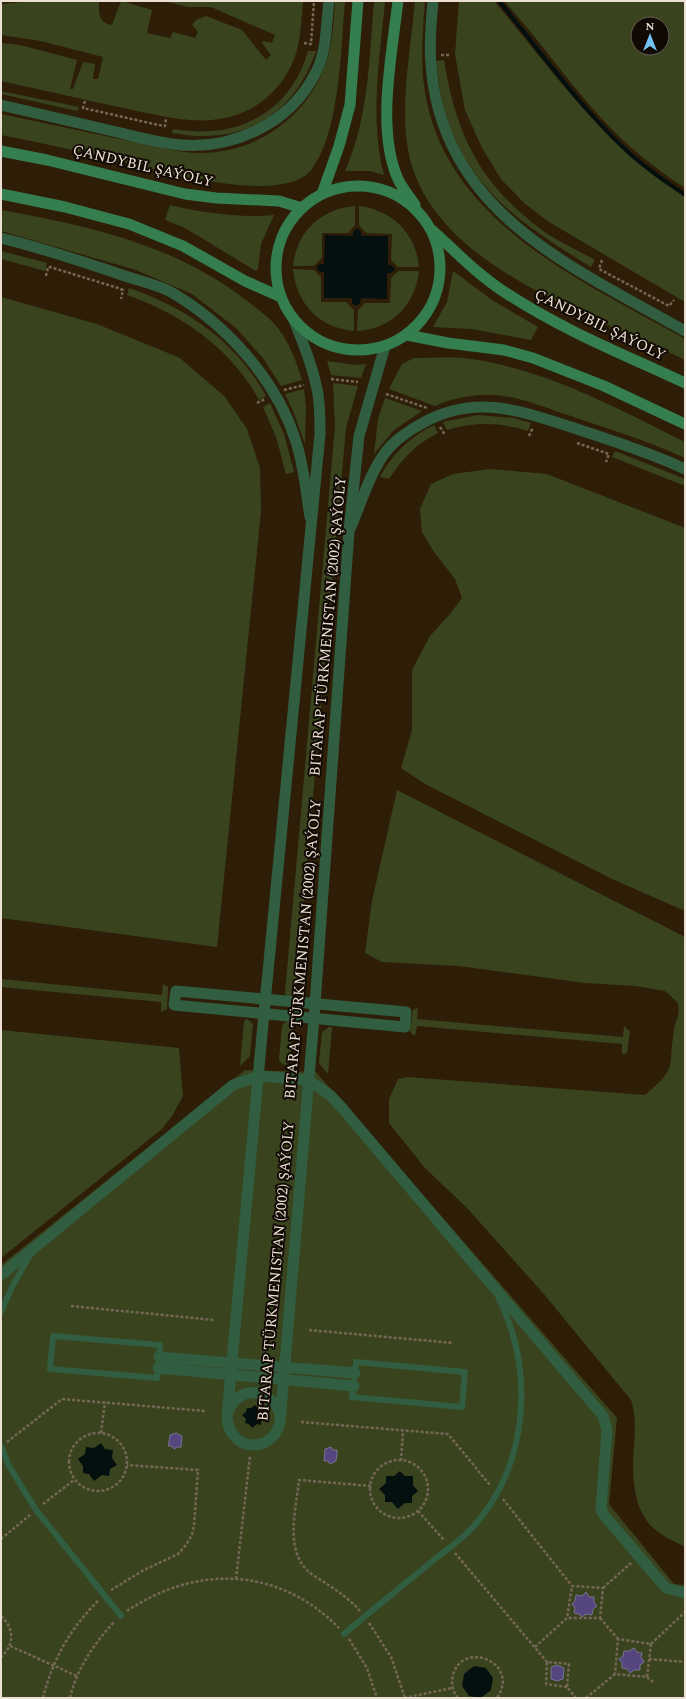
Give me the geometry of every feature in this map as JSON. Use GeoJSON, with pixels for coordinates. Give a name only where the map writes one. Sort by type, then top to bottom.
{"type":"FeatureCollection","features":[{"type":"Feature","properties":{"kind":"main road"},"geometry":{"type":"LineString","coordinates":[[322,194],[339,146],[350,105],[358,1]]}},
{"type":"Feature","properties":{"kind":"main road"},"geometry":{"type":"LineString","coordinates":[[398,1],[387,107],[389,146],[398,179],[430,228],[439,250],[441,274],[436,297],[424,318],[407,335],[385,346],[360,350],[334,347],[311,336],[293,318],[281,297],[276,273],[278,249],[287,227],[302,208],[322,194],[343,188],[364,186],[385,191],[404,200],[420,214]]}},
{"type":"Feature","properties":{"kind":"main road","name":"ÇANDYBIL ŞAÝOLY"},"geometry":{"type":"LineString","coordinates":[[1,151],[47,160],[185,194],[216,198],[279,201],[302,208]]}},
{"type":"Feature","properties":{"kind":"main road"},"geometry":{"type":"LineString","coordinates":[[1,194],[65,206],[129,224],[183,246],[245,282],[281,297]]}},
{"type":"Feature","properties":{"kind":"main road","name":"ÇANDYBIL ŞAÝOLY"},"geometry":{"type":"LineString","coordinates":[[430,228],[472,268],[505,293],[555,323],[685,383]]}},
{"type":"Feature","properties":{"kind":"main road"},"geometry":{"type":"LineString","coordinates":[[407,335],[448,343],[504,350],[533,358],[604,386],[685,424]]}},
{"type":"Feature","properties":{"kind":"street"},"geometry":{"type":"LineString","coordinates":[[1,105],[172,144],[202,146],[226,142],[252,134],[275,120],[293,106],[317,72],[323,52],[328,1]]}},
{"type":"Feature","properties":{"kind":"street"},"geometry":{"type":"LineString","coordinates":[[433,1],[430,39],[431,66],[442,121],[451,145],[468,176],[485,198],[512,225],[546,250],[685,331]]}},
{"type":"Feature","properties":{"kind":"street","name":"BITARAP TÜRKMENISTAN (2002) ŞAÝOLY"},"geometry":{"type":"LineString","coordinates":[[1,238],[50,250],[170,292],[220,328],[248,356],[275,395],[286,415],[296,441],[302,464],[312,527]]}},
{"type":"Feature","properties":{"kind":"street","name":"BITARAP TÜRKMENISTAN (2002) ŞAÝOLY"},"geometry":{"type":"LineString","coordinates":[[293,318],[307,351],[318,396],[320,434],[227,1416],[229,1429],[233,1435],[244,1443],[251,1445],[258,1445],[270,1439],[278,1428],[280,1422],[282,1380],[314,1018],[349,531],[360,436],[385,346]]}},
{"type":"Feature","properties":{"kind":"street"},"geometry":{"type":"LineString","coordinates":[[349,531],[380,459],[395,441],[434,417],[469,407],[485,406],[521,411],[634,448],[685,469]]}},
{"type":"Feature","properties":{"kind":"street"},"geometry":{"type":"LineString","coordinates":[[176,991],[315,1003],[406,1012],[405,1027],[174,1005],[176,991]]}},
{"type":"Feature","properties":{"kind":"street"},"geometry":{"type":"LineString","coordinates":[[1,1275],[234,1085],[259,1076],[308,1080],[330,1095],[343,1109],[603,1416],[607,1430],[601,1509],[604,1515],[666,1588],[685,1593]]}},
{"type":"Feature","properties":{"kind":"street"},"geometry":{"type":"LineString","coordinates":[[159,1363],[232,1363],[355,1373]]}},
{"type":"Feature","properties":{"kind":"street"},"geometry":{"type":"LineString","coordinates":[[159,1363],[231,1375],[354,1386]]}},
{"type":"Feature","properties":{"kind":"street"},"geometry":{"type":"LineString","coordinates":[[227,1416],[232,1403],[237,1398],[256,1392],[274,1402],[280,1415],[280,1422]]}},
{"type":"Feature","properties":{"kind":"lane"},"geometry":{"type":"LineString","coordinates":[[1,1312],[12,1287],[33,1250]]}},
{"type":"Feature","properties":{"kind":"lane"},"geometry":{"type":"LineString","coordinates":[[344,1634],[472,1527],[497,1493],[517,1441],[522,1390],[515,1341],[506,1314],[491,1283]]}},
{"type":"Feature","properties":{"kind":"lane"},"geometry":{"type":"LineString","coordinates":[[53,1336],[160,1345],[159,1363],[157,1378],[50,1369],[53,1336]]}},
{"type":"Feature","properties":{"kind":"lane"},"geometry":{"type":"LineString","coordinates":[[356,1362],[465,1372],[462,1407],[352,1397],[354,1386],[356,1362]]}},
{"type":"Feature","properties":{"kind":"lane"},"geometry":{"type":"LineString","coordinates":[[1,1446],[9,1466],[36,1510],[121,1616]]}},
{"type":"Feature","properties":{"kind":"path"},"geometry":{"type":"LineString","coordinates":[[304,43],[311,44],[314,1]]}},
{"type":"Feature","properties":{"kind":"path"},"geometry":{"type":"LineString","coordinates":[[85,101],[83,108],[165,126],[166,119]]}},
{"type":"Feature","properties":{"kind":"path"},"geometry":{"type":"LineString","coordinates":[[602,260],[599,269],[670,306],[674,300]]}},
{"type":"Feature","properties":{"kind":"path"},"geometry":{"type":"LineString","coordinates":[[46,276],[48,267],[50,267],[123,290],[121,299]]}},
{"type":"Feature","properties":{"kind":"path"},"geometry":{"type":"LineString","coordinates":[[331,379],[358,382]]}},
{"type":"Feature","properties":{"kind":"path"},"geometry":{"type":"LineString","coordinates":[[282,390],[304,385]]}},
{"type":"Feature","properties":{"kind":"path"},"geometry":{"type":"LineString","coordinates":[[386,394],[430,409]]}},
{"type":"Feature","properties":{"kind":"path"},"geometry":{"type":"LineString","coordinates":[[529,436],[533,427],[535,428]]}},
{"type":"Feature","properties":{"kind":"path"},"geometry":{"type":"LineString","coordinates":[[571,441],[609,454],[606,462]]}},
{"type":"Feature","properties":{"kind":"path"},"geometry":{"type":"LineString","coordinates":[[71,1306],[214,1320]]}},
{"type":"Feature","properties":{"kind":"path"},"geometry":{"type":"LineString","coordinates":[[309,1330],[453,1343]]}},
{"type":"Feature","properties":{"kind":"path"},"geometry":{"type":"LineString","coordinates":[[1,1446],[62,1399],[205,1411]]}},
{"type":"Feature","properties":{"kind":"path"},"geometry":{"type":"LineString","coordinates":[[101,1433],[105,1402]]}},
{"type":"Feature","properties":{"kind":"path"},"geometry":{"type":"LineString","coordinates":[[301,1422],[448,1434],[572,1586],[603,1588]]}},
{"type":"Feature","properties":{"kind":"path"},"geometry":{"type":"LineString","coordinates":[[401,1461],[403,1431]]}},
{"type":"Feature","properties":{"kind":"path"},"geometry":{"type":"LineString","coordinates":[[94,1433],[101,1433],[115,1439],[121,1444],[127,1457],[125,1473],[116,1485],[102,1491],[86,1490],[74,1480],[68,1466],[70,1451],[80,1439],[94,1433]]}},
{"type":"Feature","properties":{"kind":"path"},"geometry":{"type":"LineString","coordinates":[[236,1579],[251,1445]]}},
{"type":"Feature","properties":{"kind":"path"},"geometry":{"type":"LineString","coordinates":[[401,1461],[414,1465],[420,1470],[427,1483],[426,1498],[418,1511],[412,1515],[398,1518],[385,1514],[374,1504],[371,1498],[371,1486],[374,1475],[378,1469],[392,1462],[401,1461]]}},
{"type":"Feature","properties":{"kind":"path"},"geometry":{"type":"LineString","coordinates":[[43,1698],[53,1665],[72,1632],[83,1617],[105,1596],[127,1579],[178,1554],[186,1545],[193,1530],[198,1470],[127,1465]]}},
{"type":"Feature","properties":{"kind":"path"},"geometry":{"type":"LineString","coordinates":[[371,1486],[298,1480],[294,1544],[303,1566],[344,1596],[364,1617],[381,1640],[391,1657],[404,1698],[452,1688]]}},
{"type":"Feature","properties":{"kind":"path"},"geometry":{"type":"LineString","coordinates":[[418,1511],[450,1546],[547,1662],[546,1684],[567,1687],[576,1698]]}},
{"type":"Feature","properties":{"kind":"path"},"geometry":{"type":"LineString","coordinates":[[639,1556],[603,1588],[600,1618],[618,1639],[650,1644]]}},
{"type":"Feature","properties":{"kind":"path"},"geometry":{"type":"LineString","coordinates":[[70,1698],[77,1676],[93,1646],[121,1616],[141,1602],[171,1587],[203,1580],[236,1579],[269,1585],[299,1597],[327,1616],[344,1634],[359,1654],[367,1668],[377,1698]]}},
{"type":"Feature","properties":{"kind":"path"},"geometry":{"type":"LineString","coordinates":[[535,1647],[567,1618],[572,1586]]}},
{"type":"Feature","properties":{"kind":"path"},"geometry":{"type":"LineString","coordinates":[[647,1677],[650,1644],[685,1612]]}},
{"type":"Feature","properties":{"kind":"path"},"geometry":{"type":"LineString","coordinates":[[1,1616],[10,1627],[12,1633],[10,1646],[1,1657]]}},
{"type":"Feature","properties":{"kind":"path"},"geometry":{"type":"LineString","coordinates":[[567,1618],[600,1618]]}},
{"type":"Feature","properties":{"kind":"path"},"geometry":{"type":"LineString","coordinates":[[615,1674],[618,1639]]}},
{"type":"Feature","properties":{"kind":"path"},"geometry":{"type":"LineString","coordinates":[[10,1646],[77,1676]]}},
{"type":"Feature","properties":{"kind":"path"},"geometry":{"type":"LineString","coordinates":[[458,1698],[452,1688],[452,1680],[458,1665],[471,1657],[479,1657],[493,1662],[501,1673],[502,1687],[497,1698]]}},
{"type":"Feature","properties":{"kind":"path"},"geometry":{"type":"LineString","coordinates":[[649,1659],[685,1662]]}},
{"type":"Feature","properties":{"kind":"path"},"geometry":{"type":"LineString","coordinates":[[547,1662],[569,1664],[567,1687]]}},
{"type":"Feature","properties":{"kind":"path"},"geometry":{"type":"LineString","coordinates":[[586,1698],[615,1674],[647,1677],[653,1682]]}},
{"type":"Feature","properties":{"kind":"green space"},"geometry":{"type":"Polygon","coordinates":[[[38,1],[99,1],[100,17],[107,24],[112,25],[121,1],[152,10],[147,33],[170,38],[173,32],[195,38],[198,32],[192,25],[196,20],[206,16],[242,30],[266,60],[271,55],[262,43],[263,41],[272,43],[275,35],[211,7],[188,7],[163,1],[303,1],[297,50],[289,71],[276,88],[265,99],[248,110],[230,117],[211,120],[192,120],[172,118],[1,81],[1,43],[20,45],[77,60],[70,89],[73,89],[83,62],[95,64],[93,79],[98,79],[103,57],[41,41],[1,35],[1,4],[38,1]]]}},
{"type":"Feature","properties":{"kind":"green space"},"geometry":{"type":"Polygon","coordinates":[[[335,1],[345,1],[338,88],[334,112],[321,153],[312,169],[296,180],[273,185],[244,185],[213,182],[1,135],[1,114],[183,152],[201,153],[223,151],[245,145],[282,125],[298,110],[311,93],[322,74],[329,52],[335,1]]]}},
{"type":"Feature","properties":{"kind":"green space"},"geometry":{"type":"Polygon","coordinates":[[[374,1],[385,1],[376,110],[377,132],[384,175],[370,171],[345,171],[359,130],[367,88],[374,1]]]}},
{"type":"Feature","properties":{"kind":"green space"},"geometry":{"type":"Polygon","coordinates":[[[415,1],[425,1],[422,67],[434,126],[454,169],[483,206],[518,238],[558,266],[600,292],[685,339],[685,360],[560,303],[517,280],[477,253],[444,222],[420,185],[407,143],[405,108],[407,72],[415,1]]]}},
{"type":"Feature","properties":{"kind":"green space"},"geometry":{"type":"Polygon","coordinates":[[[459,1],[494,1],[574,99],[609,136],[641,165],[685,197],[685,302],[549,222],[524,203],[501,179],[482,148],[465,110],[455,54],[459,1]]]}},
{"type":"Feature","properties":{"kind":"green space"},"geometry":{"type":"Polygon","coordinates":[[[504,1],[685,1],[685,188],[642,157],[612,130],[590,106],[504,1]]]}},
{"type":"Feature","properties":{"kind":"green space"},"geometry":{"type":"Polygon","coordinates":[[[308,51],[316,51],[306,74],[293,94],[278,110],[261,122],[241,130],[220,135],[197,136],[172,133],[173,129],[196,131],[218,130],[239,126],[257,118],[274,106],[288,91],[300,73],[308,51]]]}},
{"type":"Feature","properties":{"kind":"green space"},"geometry":{"type":"Polygon","coordinates":[[[444,60],[449,87],[464,135],[474,156],[487,176],[502,195],[520,213],[548,234],[595,260],[591,267],[526,224],[489,190],[473,171],[459,149],[448,124],[440,92],[436,61],[444,60]]]}},
{"type":"Feature","properties":{"kind":"green space"},"geometry":{"type":"Polygon","coordinates":[[[1,91],[79,107],[77,111],[1,94],[1,91]]]}},
{"type":"Feature","properties":{"kind":"green space"},"geometry":{"type":"Polygon","coordinates":[[[170,205],[221,214],[248,216],[274,215],[261,244],[258,269],[256,271],[185,228],[165,220],[170,205]]]}},
{"type":"Feature","properties":{"kind":"green space"},"geometry":{"type":"Polygon","coordinates":[[[355,206],[355,225],[348,233],[322,233],[322,258],[314,266],[293,266],[295,253],[300,242],[305,232],[313,224],[321,217],[332,212],[355,206]]]}},
{"type":"Feature","properties":{"kind":"green space"},"geometry":{"type":"Polygon","coordinates":[[[359,206],[382,212],[400,225],[413,244],[419,267],[398,267],[391,260],[392,234],[366,233],[359,225],[359,206]]]}},
{"type":"Feature","properties":{"kind":"green space"},"geometry":{"type":"Polygon","coordinates":[[[1,210],[66,223],[129,240],[160,251],[218,281],[259,310],[278,328],[292,353],[302,380],[281,386],[263,358],[236,328],[192,294],[136,270],[1,231],[1,210]]]}},
{"type":"Feature","properties":{"kind":"green space"},"geometry":{"type":"Polygon","coordinates":[[[1,251],[47,263],[45,271],[1,259],[1,251]]]}},
{"type":"Feature","properties":{"kind":"green space"},"geometry":{"type":"Polygon","coordinates":[[[293,269],[314,270],[321,277],[321,302],[346,302],[354,310],[354,331],[341,329],[330,325],[312,312],[304,303],[299,293],[293,269]]]}},
{"type":"Feature","properties":{"kind":"green space"},"geometry":{"type":"Polygon","coordinates":[[[398,271],[419,271],[413,294],[407,304],[400,313],[381,326],[357,331],[358,310],[365,303],[390,303],[391,278],[398,271]]]}},
{"type":"Feature","properties":{"kind":"green space"},"geometry":{"type":"Polygon","coordinates":[[[453,271],[492,300],[538,327],[531,340],[472,329],[433,327],[447,302],[453,271]]]}},
{"type":"Feature","properties":{"kind":"green space"},"geometry":{"type":"Polygon","coordinates":[[[129,288],[170,305],[208,329],[225,343],[240,359],[266,396],[259,400],[248,381],[234,364],[203,335],[166,312],[127,295],[129,288]]]}},
{"type":"Feature","properties":{"kind":"green space"},"geometry":{"type":"Polygon","coordinates":[[[1,297],[97,324],[180,358],[225,397],[247,429],[260,468],[261,511],[217,947],[1,918],[1,297]]]}},
{"type":"Feature","properties":{"kind":"green space"},"geometry":{"type":"Polygon","coordinates":[[[414,358],[463,358],[521,370],[550,379],[605,402],[685,442],[685,458],[625,434],[512,397],[494,395],[471,396],[435,406],[389,389],[402,364],[414,358]]]}},
{"type":"Feature","properties":{"kind":"green space"},"geometry":{"type":"Polygon","coordinates":[[[327,361],[356,365],[366,364],[361,378],[331,375],[327,361]]]}},
{"type":"Feature","properties":{"kind":"green space"},"geometry":{"type":"Polygon","coordinates":[[[333,383],[358,386],[346,428],[295,997],[286,996],[285,993],[335,427],[333,383]]]}},
{"type":"Feature","properties":{"kind":"green space"},"geometry":{"type":"Polygon","coordinates":[[[304,389],[306,407],[305,444],[285,394],[304,389]]]}},
{"type":"Feature","properties":{"kind":"green space"},"geometry":{"type":"Polygon","coordinates":[[[385,398],[422,411],[394,430],[374,454],[378,419],[385,398]]]}},
{"type":"Feature","properties":{"kind":"green space"},"geometry":{"type":"Polygon","coordinates":[[[270,403],[284,434],[294,472],[286,474],[276,437],[263,407],[270,403]]]}},
{"type":"Feature","properties":{"kind":"green space"},"geometry":{"type":"Polygon","coordinates":[[[477,415],[513,418],[531,423],[528,431],[507,426],[488,424],[457,427],[447,430],[443,422],[477,415]]]}},
{"type":"Feature","properties":{"kind":"green space"},"geometry":{"type":"Polygon","coordinates":[[[434,425],[438,433],[416,447],[399,465],[389,479],[380,477],[390,461],[403,446],[434,425]]]}},
{"type":"Feature","properties":{"kind":"green space"},"geometry":{"type":"Polygon","coordinates":[[[615,451],[685,479],[685,486],[612,457],[615,451]]]}},
{"type":"Feature","properties":{"kind":"green space"},"geometry":{"type":"Polygon","coordinates":[[[490,469],[547,474],[685,528],[685,911],[612,879],[425,784],[401,768],[412,730],[412,670],[430,636],[462,598],[455,579],[434,552],[422,532],[420,509],[431,484],[453,474],[490,469]]]}},
{"type":"Feature","properties":{"kind":"green space"},"geometry":{"type":"Polygon","coordinates":[[[397,790],[685,937],[685,1547],[655,1530],[647,1521],[638,1504],[633,1475],[635,1423],[631,1400],[543,1293],[467,1208],[425,1168],[389,1123],[389,1099],[398,1079],[407,1077],[645,1095],[663,1079],[670,1067],[674,1030],[678,1015],[678,1003],[665,991],[636,986],[585,983],[459,966],[382,962],[365,953],[372,901],[397,790]]]}},
{"type":"Feature","properties":{"kind":"green space"},"geometry":{"type":"Polygon","coordinates":[[[1,979],[162,995],[163,984],[168,987],[167,1009],[161,1012],[161,1002],[1,987],[1,979]]]}},
{"type":"Feature","properties":{"kind":"green space"},"geometry":{"type":"Polygon","coordinates":[[[418,1008],[417,1019],[623,1037],[624,1026],[630,1032],[627,1053],[622,1054],[622,1044],[417,1026],[415,1036],[410,1032],[413,1010],[418,1008]]]}},
{"type":"Feature","properties":{"kind":"green space"},"geometry":{"type":"Polygon","coordinates":[[[247,1019],[253,1024],[250,1056],[240,1066],[244,1021],[247,1019]]]}},
{"type":"Feature","properties":{"kind":"green space"},"geometry":{"type":"Polygon","coordinates":[[[288,1021],[291,1022],[293,1027],[290,1060],[284,1065],[279,1059],[282,1026],[288,1021]]]}},
{"type":"Feature","properties":{"kind":"green space"},"geometry":{"type":"Polygon","coordinates":[[[329,1027],[332,1027],[328,1074],[319,1063],[322,1032],[329,1027]]]}},
{"type":"Feature","properties":{"kind":"green space"},"geometry":{"type":"Polygon","coordinates":[[[1,1030],[179,1048],[183,1096],[172,1116],[162,1129],[1,1258],[1,1030]]]}},
{"type":"Feature","properties":{"kind":"green space"},"geometry":{"type":"Polygon","coordinates":[[[245,1070],[316,1072],[617,1418],[609,1504],[674,1584],[685,1585],[685,1698],[1,1698],[1,1265],[245,1070]]]}},
{"type":"Feature","properties":{"kind":"shaded area"},"geometry":{"type":"Polygon","coordinates":[[[357,228],[361,232],[361,236],[388,236],[388,265],[391,265],[395,269],[391,273],[387,273],[387,299],[361,298],[360,303],[356,306],[352,303],[352,298],[324,298],[324,272],[320,272],[316,267],[320,264],[324,264],[325,235],[353,236],[353,232],[357,228]]]}},
{"type":"Feature","properties":{"kind":"shaded area"},"geometry":{"type":"Polygon","coordinates":[[[255,1405],[258,1409],[262,1409],[262,1414],[265,1418],[261,1421],[261,1425],[257,1424],[252,1428],[249,1424],[245,1423],[246,1419],[242,1415],[246,1412],[247,1408],[251,1408],[255,1405]]]}},
{"type":"Feature","properties":{"kind":"shaded area"},"geometry":{"type":"Polygon","coordinates":[[[101,1443],[105,1449],[113,1450],[112,1458],[117,1465],[110,1469],[109,1476],[102,1475],[94,1481],[89,1474],[83,1473],[83,1466],[78,1459],[85,1454],[86,1447],[94,1448],[101,1443]]]}},
{"type":"Feature","properties":{"kind":"shaded area"},"geometry":{"type":"Polygon","coordinates":[[[400,1471],[405,1476],[413,1476],[413,1485],[418,1491],[412,1496],[412,1503],[405,1503],[398,1509],[392,1502],[385,1502],[385,1495],[379,1489],[386,1483],[386,1476],[394,1476],[400,1471]]]}},
{"type":"Feature","properties":{"kind":"shaded area"},"geometry":{"type":"Polygon","coordinates":[[[474,1666],[486,1668],[493,1678],[491,1690],[481,1698],[469,1696],[462,1686],[464,1674],[474,1666]]]}},
{"type":"Feature","properties":{"kind":"building"},"geometry":{"type":"Polygon","coordinates":[[[176,1433],[182,1436],[181,1447],[174,1449],[172,1446],[168,1446],[170,1435],[176,1433]]]}},
{"type":"Feature","properties":{"kind":"building"},"geometry":{"type":"Polygon","coordinates":[[[331,1447],[333,1450],[337,1450],[337,1455],[336,1461],[330,1464],[328,1461],[324,1461],[325,1449],[331,1447]]]}},
{"type":"Feature","properties":{"kind":"building"},"geometry":{"type":"Polygon","coordinates":[[[586,1592],[589,1597],[594,1597],[594,1602],[597,1606],[593,1609],[592,1615],[586,1614],[582,1617],[579,1614],[574,1613],[575,1608],[572,1604],[575,1601],[576,1595],[582,1596],[586,1592]]]}},
{"type":"Feature","properties":{"kind":"building"},"geometry":{"type":"Polygon","coordinates":[[[634,1648],[637,1652],[642,1653],[641,1657],[644,1662],[640,1665],[640,1670],[634,1670],[630,1673],[627,1669],[622,1668],[622,1663],[619,1659],[623,1656],[624,1651],[629,1651],[634,1648]]]}},
{"type":"Feature","properties":{"kind":"building"},"geometry":{"type":"Polygon","coordinates":[[[557,1665],[564,1668],[563,1679],[557,1681],[551,1679],[551,1667],[557,1665]]]}},
{"type":"Feature","properties":{"kind":"waterway"},"geometry":{"type":"LineString","coordinates":[[499,1],[560,78],[609,134],[641,163],[685,195]]}}]}
